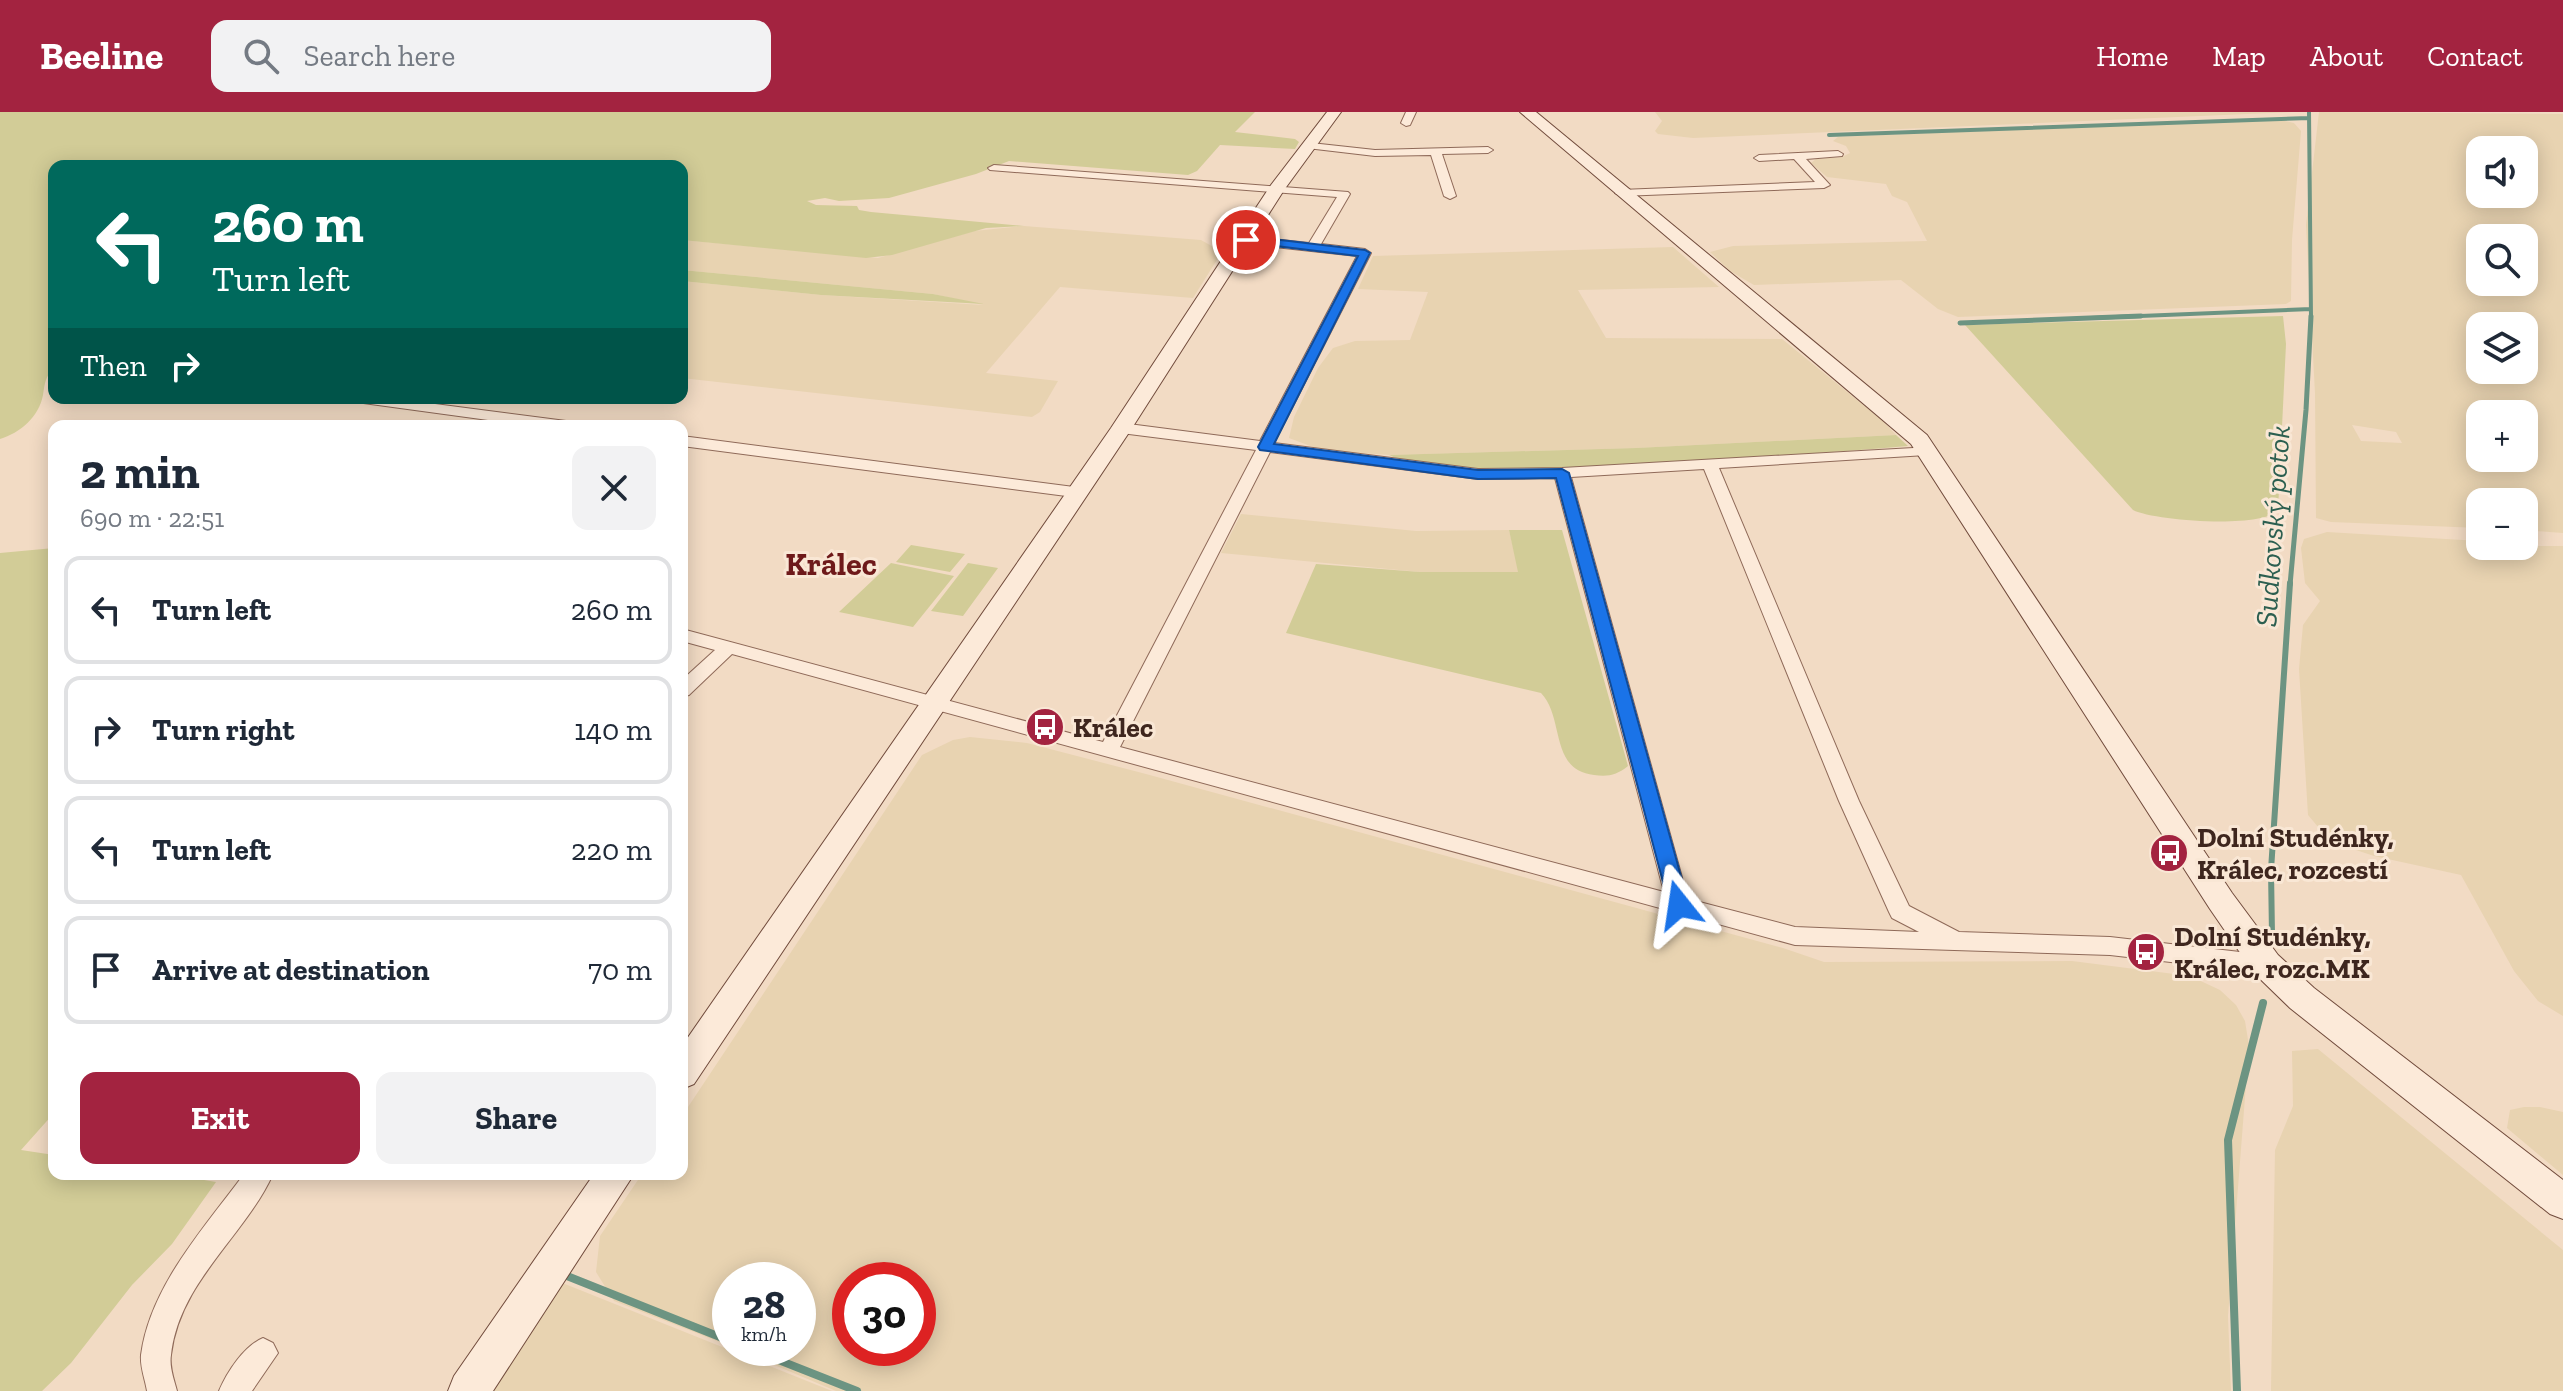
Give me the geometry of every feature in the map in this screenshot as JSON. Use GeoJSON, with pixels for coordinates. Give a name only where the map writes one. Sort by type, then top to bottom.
{"type":"FeatureCollection","features":[{"type":"Feature","properties":{"kind":"street"},"geometry":{"type":"LineString","coordinates":[[688,1065],[934,705],[1074,492],[1121,428],[1277,188],[1334,112]]}},
{"type":"Feature","properties":{"kind":"street"},"geometry":{"type":"LineString","coordinates":[[1527,112],[1911,432],[1926,450],[2221,901],[2266,964],[2302,998],[2563,1202]]}},
{"type":"Feature","properties":{"kind":"street"},"geometry":{"type":"LineString","coordinates":[[1311,146],[1375,153],[1488,150]]}},
{"type":"Feature","properties":{"kind":"street"},"geometry":{"type":"LineString","coordinates":[[1436,152],[1450,196]]}},
{"type":"Feature","properties":{"kind":"street"},"geometry":{"type":"LineString","coordinates":[[1759,158],[1838,154]]}},
{"type":"Feature","properties":{"kind":"street"},"geometry":{"type":"LineString","coordinates":[[1621,193],[1824,185],[1797,156]]}},
{"type":"Feature","properties":{"kind":"street"},"geometry":{"type":"LineString","coordinates":[[994,168],[1344,194],[1313,247]]}},
{"type":"Feature","properties":{"kind":"street"},"geometry":{"type":"LineString","coordinates":[[1109,749],[1365,253],[1246,240]]}},
{"type":"Feature","properties":{"kind":"street"},"geometry":{"type":"LineString","coordinates":[[401,404],[521,420]]}},
{"type":"Feature","properties":{"kind":"street"},"geometry":{"type":"LineString","coordinates":[[1121,428],[1478,474],[1562,473],[1926,450]]}},
{"type":"Feature","properties":{"kind":"street"},"geometry":{"type":"LineString","coordinates":[[688,442],[1074,492]]}},
{"type":"Feature","properties":{"kind":"street"},"geometry":{"type":"LineString","coordinates":[[1710,464],[1849,801],[1900,912],[1919,925],[1959,942]]}},
{"type":"Feature","properties":{"kind":"street"},"geometry":{"type":"LineString","coordinates":[[1562,473],[1679,905]]}},
{"type":"Feature","properties":{"kind":"street"},"geometry":{"type":"LineString","coordinates":[[688,637],[1795,936],[1862,942],[2058,943],[2159,949],[2266,964]]}},
{"type":"Feature","properties":{"kind":"street"},"geometry":{"type":"LineString","coordinates":[[688,685],[728,648]]}},
{"type":"Feature","properties":{"kind":"street"},"geometry":{"type":"LineString","coordinates":[[162,1391],[155,1357],[165,1324],[184,1284],[256,1180]]}},
{"type":"Feature","properties":{"kind":"street"},"geometry":{"type":"LineString","coordinates":[[469,1391],[611,1180]]}},
{"type":"Feature","properties":{"kind":"street"},"geometry":{"type":"LineString","coordinates":[[234,1391],[263,1353]]}},
{"type":"Feature","properties":{"kind":"shaded area"},"geometry":{"type":"Polygon","coordinates":[[[0,112],[1255,112],[1235,132],[1299,142],[1295,149],[1220,145],[1197,171],[1188,175],[1009,161],[976,174],[889,198],[807,201],[816,205],[857,206],[859,210],[871,212],[1024,226],[986,228],[892,255],[866,258],[688,241],[688,160],[48,160],[48,376],[41,403],[33,417],[15,433],[0,439],[0,112]]]}},
{"type":"Feature","properties":{"kind":"shaded area"},"geometry":{"type":"Polygon","coordinates":[[[1655,112],[2292,112],[1693,138],[1658,134],[1655,131],[1662,121],[1655,112]]]}},
{"type":"Feature","properties":{"kind":"shaded area"},"geometry":{"type":"Polygon","coordinates":[[[2319,112],[2563,114],[2563,533],[2538,531],[2538,488],[2466,488],[2466,527],[2331,522],[2316,518],[2315,393],[2306,225],[2319,112]],[[2352,425],[2361,441],[2402,443],[2396,432],[2352,425]]]}},
{"type":"Feature","properties":{"kind":"shaded area"},"geometry":{"type":"Polygon","coordinates":[[[2270,118],[2294,123],[2301,131],[2292,240],[2291,301],[2286,304],[1958,317],[1938,309],[1901,280],[1754,285],[1730,271],[1710,252],[1733,246],[1927,241],[1907,202],[1892,196],[1886,184],[1827,177],[1811,163],[1816,159],[1842,157],[1850,153],[1846,146],[1833,141],[1838,137],[2270,118]]]}},
{"type":"Feature","properties":{"kind":"shaded area"},"geometry":{"type":"Polygon","coordinates":[[[1024,226],[1201,240],[1217,249],[1220,255],[1193,298],[1060,287],[986,373],[1058,381],[1040,412],[1032,417],[688,379],[688,282],[821,295],[983,305],[933,294],[688,271],[688,241],[878,258],[974,231],[1024,226]]]}},
{"type":"Feature","properties":{"kind":"shaded area"},"geometry":{"type":"Polygon","coordinates":[[[1673,247],[1719,287],[1578,290],[1606,338],[1782,339],[1896,435],[1636,448],[1389,455],[1321,450],[1289,438],[1294,417],[1318,368],[1333,348],[1355,341],[1410,340],[1428,292],[1358,289],[1373,256],[1673,247]]]}},
{"type":"Feature","properties":{"kind":"shaded area"},"geometry":{"type":"Polygon","coordinates":[[[688,271],[933,294],[984,304],[821,295],[688,282],[688,271]]]}},
{"type":"Feature","properties":{"kind":"shaded area"},"geometry":{"type":"Polygon","coordinates":[[[2283,316],[2286,344],[2278,510],[2269,516],[2232,521],[2184,520],[2133,510],[1965,325],[2283,316]]]}},
{"type":"Feature","properties":{"kind":"shaded area"},"geometry":{"type":"Polygon","coordinates":[[[1896,435],[1908,446],[1542,470],[1441,468],[1389,455],[1636,448],[1896,435]]]}},
{"type":"Feature","properties":{"kind":"shaded area"},"geometry":{"type":"Polygon","coordinates":[[[1241,514],[1416,531],[1509,530],[1519,572],[1420,572],[1221,553],[1241,514]]]}},
{"type":"Feature","properties":{"kind":"shaded area"},"geometry":{"type":"Polygon","coordinates":[[[1509,530],[1562,530],[1628,766],[1616,773],[1594,775],[1570,764],[1548,703],[1541,693],[1286,633],[1316,564],[1420,572],[1518,572],[1509,530]]]}},
{"type":"Feature","properties":{"kind":"shaded area"},"geometry":{"type":"Polygon","coordinates":[[[2327,532],[2466,540],[2466,560],[2538,560],[2538,546],[2563,546],[2563,1016],[2538,1001],[2514,971],[2461,875],[2374,856],[2344,846],[2324,834],[2308,815],[2299,669],[2303,625],[2320,601],[2305,583],[2301,548],[2304,539],[2327,532]]]}},
{"type":"Feature","properties":{"kind":"shaded area"},"geometry":{"type":"Polygon","coordinates":[[[911,545],[965,554],[950,572],[896,562],[911,545]]]}},
{"type":"Feature","properties":{"kind":"shaded area"},"geometry":{"type":"Polygon","coordinates":[[[48,549],[48,1120],[21,1150],[48,1154],[48,1180],[216,1182],[172,1244],[132,1285],[71,1363],[42,1391],[0,1391],[0,553],[48,549]]]}},
{"type":"Feature","properties":{"kind":"shaded area"},"geometry":{"type":"Polygon","coordinates":[[[891,563],[954,576],[913,627],[839,612],[891,563]]]}},
{"type":"Feature","properties":{"kind":"shaded area"},"geometry":{"type":"Polygon","coordinates":[[[968,563],[998,568],[963,616],[931,611],[968,563]]]}},
{"type":"Feature","properties":{"kind":"shaded area"},"geometry":{"type":"Polygon","coordinates":[[[970,737],[1027,743],[1783,948],[1824,962],[2072,961],[2190,976],[2220,990],[2236,1005],[2245,1021],[2249,1046],[2228,1316],[2231,1391],[836,1391],[777,1366],[816,1366],[816,1262],[712,1262],[712,1339],[614,1301],[596,1272],[600,1236],[638,1180],[688,1180],[688,1107],[922,755],[953,740],[970,737]]]}},
{"type":"Feature","properties":{"kind":"shaded area"},"geometry":{"type":"Polygon","coordinates":[[[2318,1049],[2563,1250],[2563,1391],[2271,1391],[2275,1150],[2293,1106],[2292,1051],[2318,1049]]]}},
{"type":"Feature","properties":{"kind":"shaded area"},"geometry":{"type":"Polygon","coordinates":[[[2524,1107],[2563,1112],[2563,1175],[2507,1128],[2510,1110],[2524,1107]]]}},
{"type":"Feature","properties":{"kind":"shaded area"},"geometry":{"type":"Polygon","coordinates":[[[560,1282],[712,1343],[712,1366],[770,1366],[832,1391],[487,1391],[560,1282]]]}},
{"type":"Feature","properties":{"kind":"waterway","name":"Sudkovský potok"},"geometry":{"type":"LineString","coordinates":[[2309,112],[2311,309]]}},
{"type":"Feature","properties":{"kind":"waterway"},"geometry":{"type":"LineString","coordinates":[[1829,135],[2309,118]]}},
{"type":"Feature","properties":{"kind":"waterway"},"geometry":{"type":"LineString","coordinates":[[2121,317],[2311,309]]}},
{"type":"Feature","properties":{"kind":"waterway","name":"Sudkovský potok"},"geometry":{"type":"LineString","coordinates":[[2311,309],[2311,316]]}},
{"type":"Feature","properties":{"kind":"waterway"},"geometry":{"type":"LineString","coordinates":[[2121,317],[2141,316]]}},
{"type":"Feature","properties":{"kind":"waterway","name":"Sudkovský potok"},"geometry":{"type":"LineString","coordinates":[[2290,585],[2311,316]]}},
{"type":"Feature","properties":{"kind":"waterway"},"geometry":{"type":"LineString","coordinates":[[1960,323],[2121,317]]}},
{"type":"Feature","properties":{"kind":"waterway"},"geometry":{"type":"LineString","coordinates":[[2091,318],[2121,317]]}},
{"type":"Feature","properties":{"kind":"waterway","name":"Sudkovský potok"},"geometry":{"type":"LineString","coordinates":[[2272,935],[2271,870],[2290,583]]}},
{"type":"Feature","properties":{"kind":"waterway","name":"Sudkovský potok"},"geometry":{"type":"LineString","coordinates":[[2272,935],[2272,943]]}},
{"type":"Feature","properties":{"kind":"waterway","name":"Sudkovský potok"},"geometry":{"type":"LineString","coordinates":[[2237,1391],[2228,1140],[2263,1003]]}},
{"type":"Feature","properties":{"kind":"waterway"},"geometry":{"type":"LineString","coordinates":[[567,1276],[712,1334]]}},
{"type":"Feature","properties":{"kind":"waterway"},"geometry":{"type":"LineString","coordinates":[[794,1366],[857,1391]]}},
{"type":"Feature","properties":{"kind":"place","name":"Králec"},"geometry":{"type":"Point","coordinates":[1045,727]}},
{"type":"Feature","properties":{"kind":"place","name":"Dolní Studénky, Králec, rozcestí"},"geometry":{"type":"Point","coordinates":[2169,853]}},
{"type":"Feature","properties":{"kind":"place","name":"Dolní Studénky, Králec, rozc.MK"},"geometry":{"type":"Point","coordinates":[2146,952]}},
{"type":"Feature","properties":{"kind":"district","name":"Králec"},"geometry":{"type":"Point","coordinates":[831,564]}},
{"type":"Feature","properties":{"kind":"route"},"geometry":{"type":"LineString","coordinates":[[1246,240],[1365,253],[1265,447],[1478,474],[1562,473],[1679,905]]}}]}
